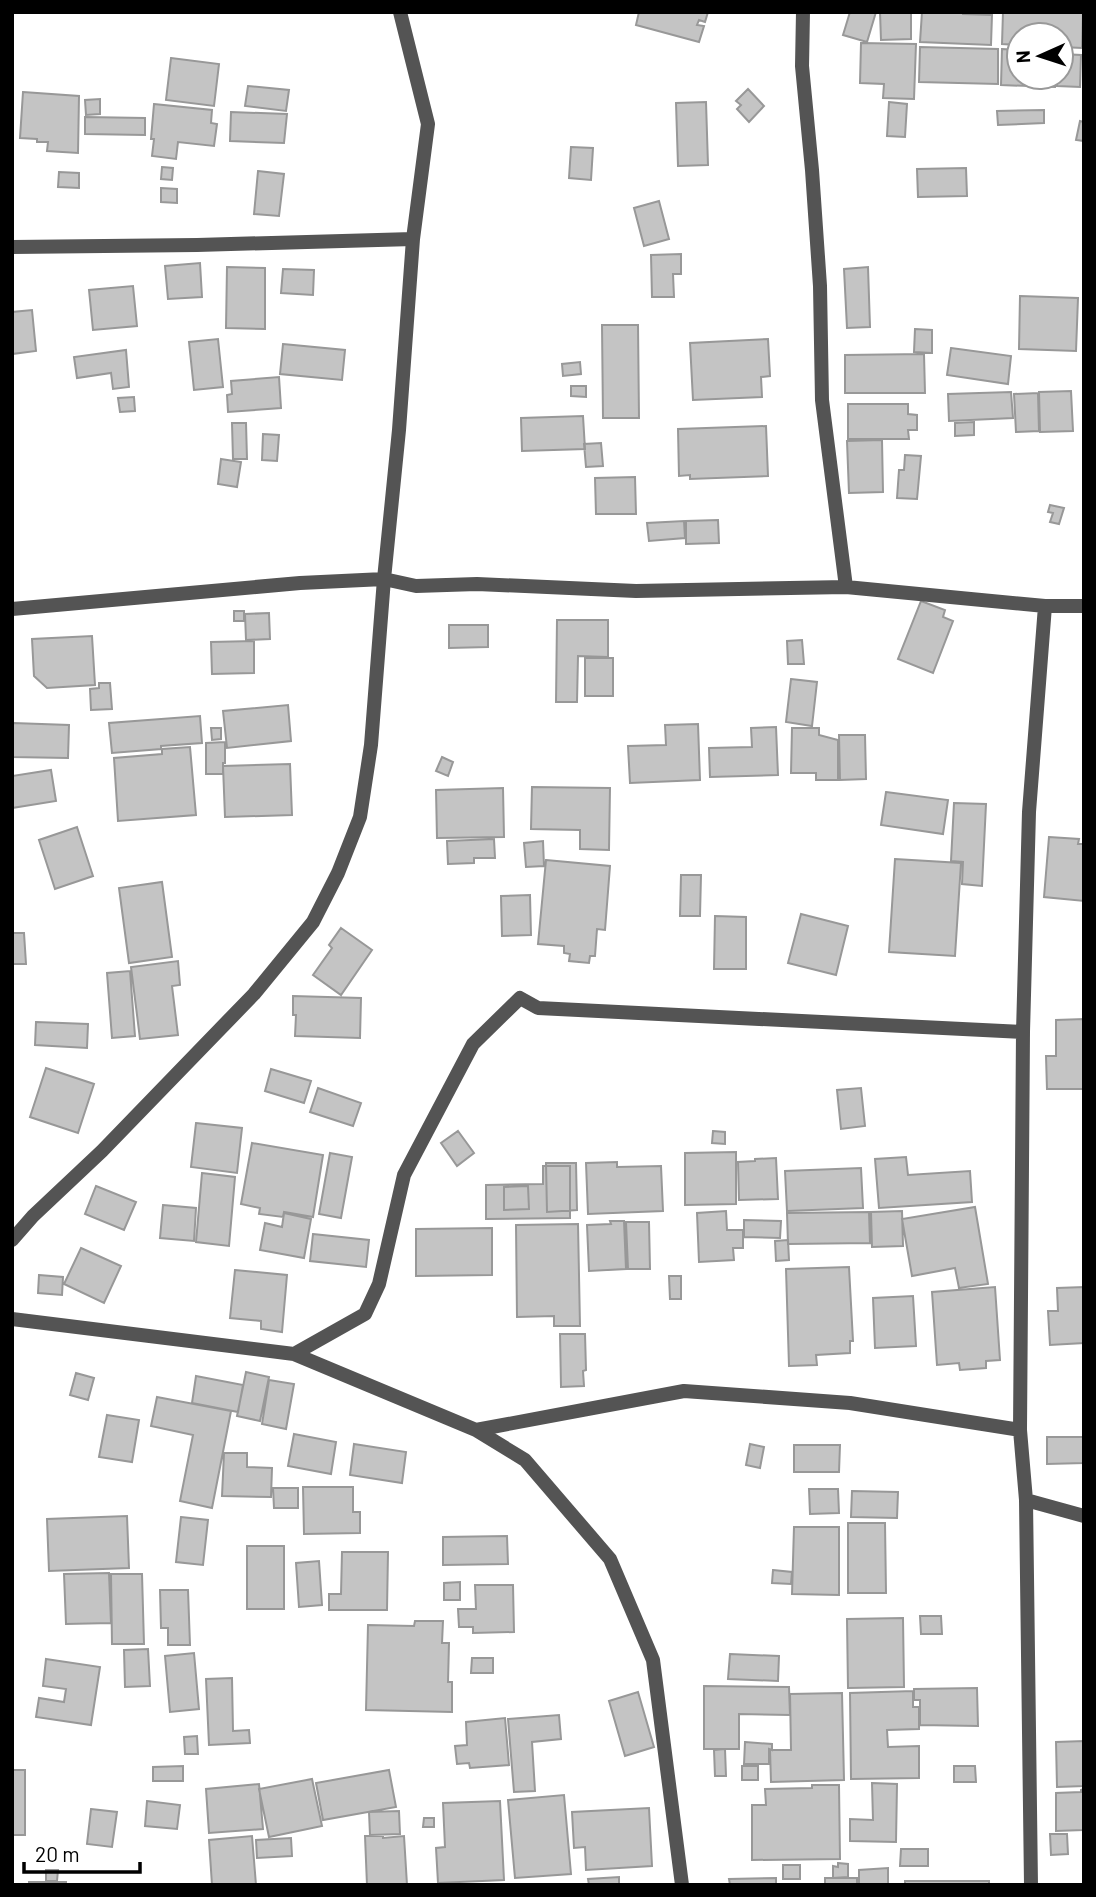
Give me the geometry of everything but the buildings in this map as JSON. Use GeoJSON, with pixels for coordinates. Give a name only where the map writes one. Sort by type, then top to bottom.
{"type":"FeatureCollection","features":[{"type":"Feature","properties":{"kind":"street"},"geometry":{"type":"LineString","coordinates":[[12,1240],[254,994],[313,922],[338,873],[360,817],[371,745],[413,239],[428,124],[400,12]]}},
{"type":"Feature","properties":{"kind":"street"},"geometry":{"type":"LineString","coordinates":[[803,12],[802,66],[820,286],[822,400],[845,587]]}},
{"type":"Feature","properties":{"kind":"street"},"geometry":{"type":"LineString","coordinates":[[12,247],[413,239]]}},
{"type":"Feature","properties":{"kind":"street"},"geometry":{"type":"LineString","coordinates":[[12,609],[300,583],[384,579],[416,586],[477,584],[636,591],[845,587],[1045,606],[1084,606]]}},
{"type":"Feature","properties":{"kind":"street"},"geometry":{"type":"LineString","coordinates":[[1031,1885],[1026,1500],[1020,1430],[1023,1032],[1029,812],[1045,606]]}},
{"type":"Feature","properties":{"kind":"street"},"geometry":{"type":"LineString","coordinates":[[294,1354],[365,1314],[379,1284],[404,1175],[473,1044],[520,998],[538,1008],[1023,1032]]}},
{"type":"Feature","properties":{"kind":"street"},"geometry":{"type":"LineString","coordinates":[[12,1319],[294,1354],[476,1430],[525,1460],[610,1559],[653,1660],[682,1885]]}},
{"type":"Feature","properties":{"kind":"street"},"geometry":{"type":"LineString","coordinates":[[476,1430],[684,1391],[850,1402],[1020,1430]]}},
{"type":"Feature","properties":{"kind":"street"},"geometry":{"type":"LineString","coordinates":[[1026,1500],[1084,1516]]}}]}
